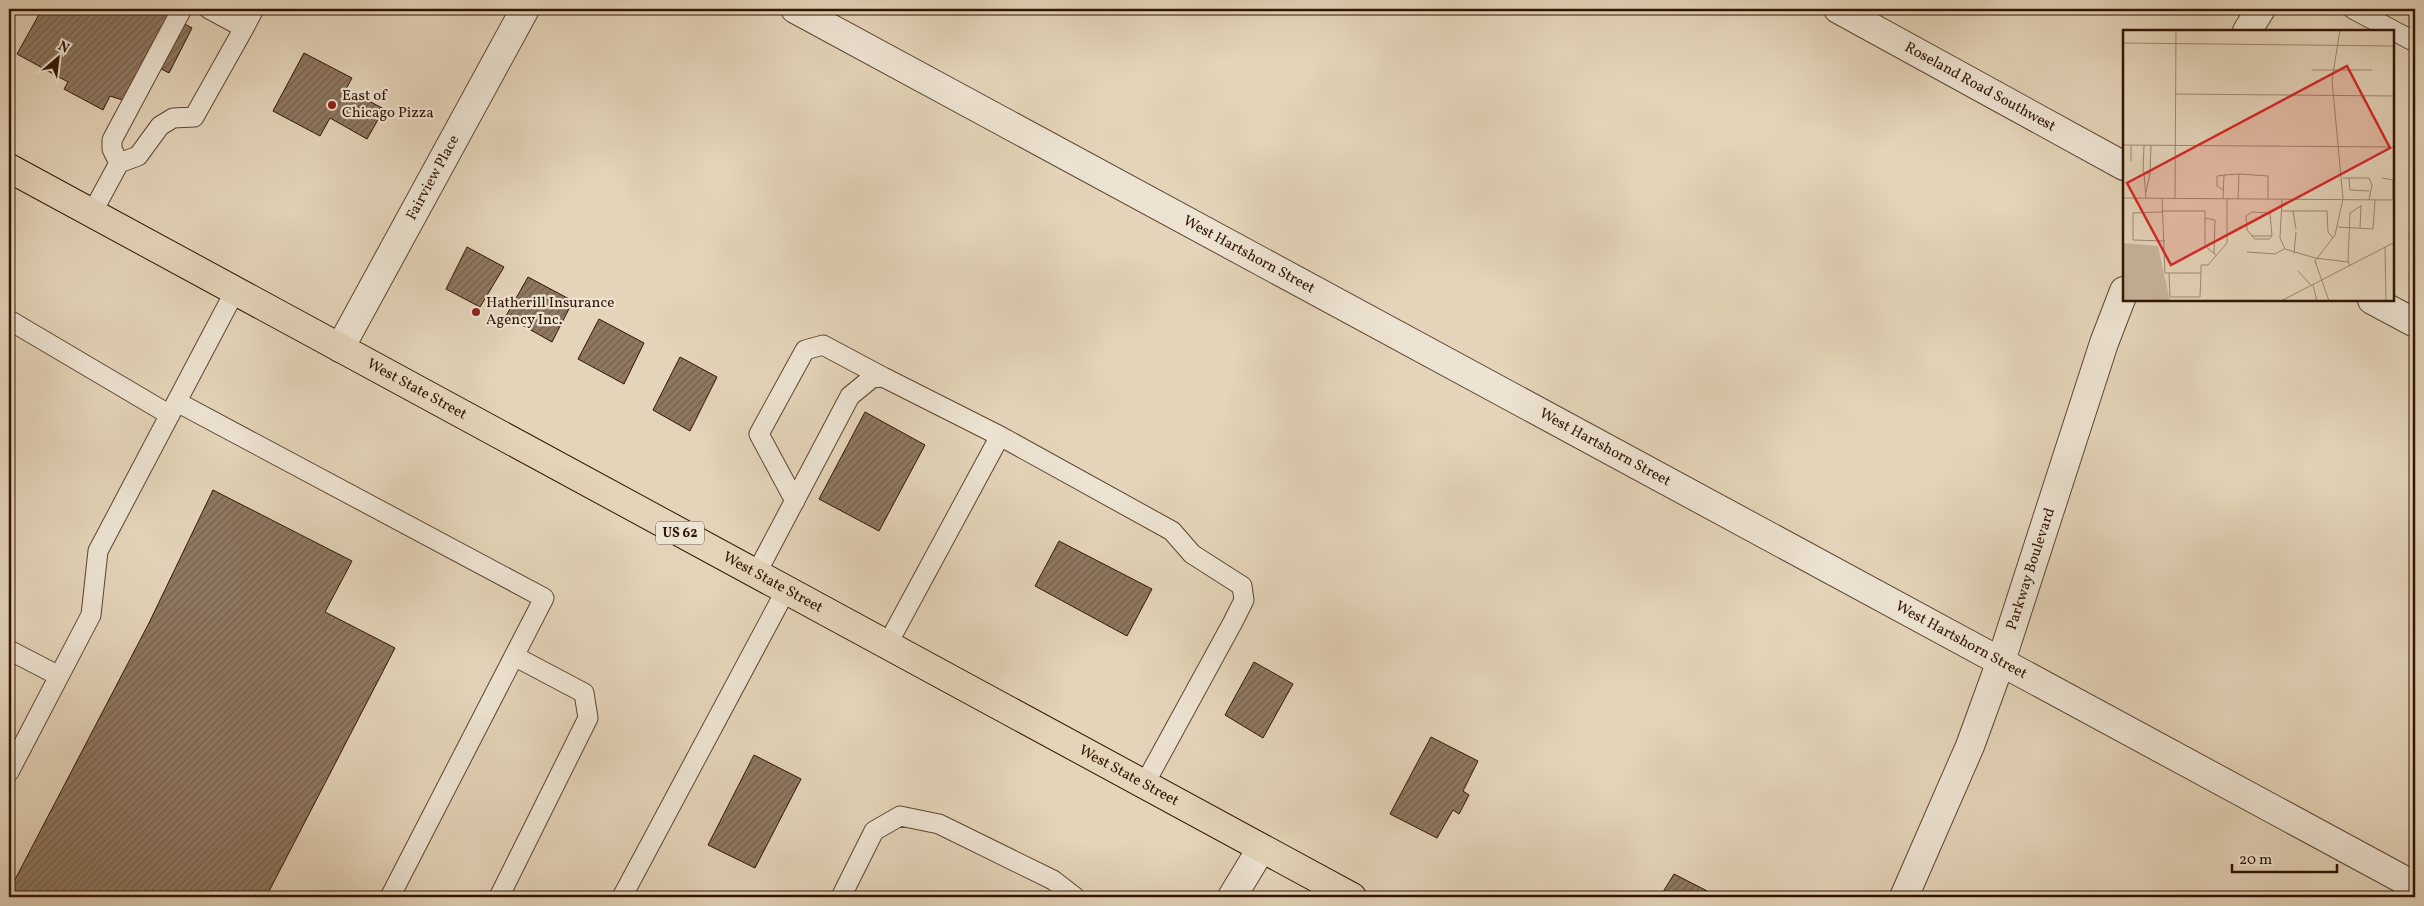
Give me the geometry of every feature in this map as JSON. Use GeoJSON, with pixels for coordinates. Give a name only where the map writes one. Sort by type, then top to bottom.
{"type":"FeatureCollection","features":[{"type":"Feature","properties":{"kind":"highway","name":"West State Street"},"geometry":{"type":"LineString","coordinates":[[9,168],[1352,897]]}},
{"type":"Feature","properties":{"kind":"street","name":"Fairview Place"},"geometry":{"type":"LineString","coordinates":[[340,348],[525,9]]}},
{"type":"Feature","properties":{"kind":"street","name":"West Hartshorn Street"},"geometry":{"type":"LineString","coordinates":[[795,9],[2415,886]]}},
{"type":"Feature","properties":{"kind":"street","name":"Roseland Road Southwest"},"geometry":{"type":"LineString","coordinates":[[1838,9],[2123,165]]}},
{"type":"Feature","properties":{"kind":"street"},"geometry":{"type":"LineString","coordinates":[[2248,30],[2260,9]]}},
{"type":"Feature","properties":{"kind":"street","name":"Parkway Boulevard"},"geometry":{"type":"LineString","coordinates":[[1904,897],[1970,746],[2001,661],[2104,343],[2123,295]]}},
{"type":"Feature","properties":{"kind":"street"},"geometry":{"type":"LineString","coordinates":[[2374,301],[2415,323]]}},
{"type":"Feature","properties":{"kind":"street"},"geometry":{"type":"LineString","coordinates":[[1232,897],[1261,849]]}},
{"type":"Feature","properties":{"kind":"lane"},"geometry":{"type":"LineString","coordinates":[[119,163],[112,149],[112,140],[182,9]]}},
{"type":"Feature","properties":{"kind":"lane"},"geometry":{"type":"LineString","coordinates":[[209,9],[244,28]]}},
{"type":"Feature","properties":{"kind":"lane"},"geometry":{"type":"LineString","coordinates":[[92,214],[119,163],[138,156],[160,126],[173,118],[194,117],[254,9]]}},
{"type":"Feature","properties":{"kind":"lane"},"geometry":{"type":"LineString","coordinates":[[2353,9],[2392,30]]}},
{"type":"Feature","properties":{"kind":"lane"},"geometry":{"type":"LineString","coordinates":[[2394,31],[2415,42]]}},
{"type":"Feature","properties":{"kind":"lane"},"geometry":{"type":"LineString","coordinates":[[9,772],[91,615],[98,551],[235,291]]}},
{"type":"Feature","properties":{"kind":"lane"},"geometry":{"type":"LineString","coordinates":[[9,320],[173,409],[544,598],[390,897]]}},
{"type":"Feature","properties":{"kind":"lane"},"geometry":{"type":"LineString","coordinates":[[795,501],[759,434],[806,350],[823,345],[1000,436],[1172,531],[1192,554],[1242,586],[1244,600],[1144,785]]}},
{"type":"Feature","properties":{"kind":"lane"},"geometry":{"type":"LineString","coordinates":[[756,574],[850,396],[872,378],[883,377]]}},
{"type":"Feature","properties":{"kind":"lane"},"geometry":{"type":"LineString","coordinates":[[887,645],[1000,436]]}},
{"type":"Feature","properties":{"kind":"lane"},"geometry":{"type":"LineString","coordinates":[[622,897],[786,590]]}},
{"type":"Feature","properties":{"kind":"lane"},"geometry":{"type":"LineString","coordinates":[[9,650],[59,676]]}},
{"type":"Feature","properties":{"kind":"lane"},"geometry":{"type":"LineString","coordinates":[[499,897],[588,718],[584,692],[514,656]]}},
{"type":"Feature","properties":{"kind":"lane"},"geometry":{"type":"LineString","coordinates":[[841,897],[874,831],[900,816],[939,824],[1053,880],[1075,897]]}},
{"type":"Feature","properties":{"kind":"building"},"geometry":{"type":"Polygon","coordinates":[[[42,9],[158,9],[192,28],[169,73],[150,63],[129,102],[110,96],[103,110],[64,89],[68,82],[17,54],[42,9]]]}},
{"type":"Feature","properties":{"kind":"building"},"geometry":{"type":"Polygon","coordinates":[[[304,53],[352,78],[346,89],[384,109],[367,139],[330,118],[320,136],[273,111],[304,53]]]}},
{"type":"Feature","properties":{"kind":"building"},"geometry":{"type":"Polygon","coordinates":[[[467,247],[504,267],[480,307],[446,289],[467,247]]]}},
{"type":"Feature","properties":{"kind":"building"},"geometry":{"type":"Polygon","coordinates":[[[528,277],[573,301],[552,342],[506,316],[528,277]]]}},
{"type":"Feature","properties":{"kind":"building"},"geometry":{"type":"Polygon","coordinates":[[[599,319],[644,343],[624,384],[578,359],[599,319]]]}},
{"type":"Feature","properties":{"kind":"building"},"geometry":{"type":"Polygon","coordinates":[[[680,357],[717,377],[690,431],[653,410],[680,357]]]}},
{"type":"Feature","properties":{"kind":"building"},"geometry":{"type":"Polygon","coordinates":[[[865,412],[925,445],[879,531],[819,499],[865,412]]]}},
{"type":"Feature","properties":{"kind":"building"},"geometry":{"type":"Polygon","coordinates":[[[213,490],[352,561],[325,612],[395,648],[266,897],[9,897],[9,891],[149,623],[213,490]]]}},
{"type":"Feature","properties":{"kind":"building"},"geometry":{"type":"Polygon","coordinates":[[[1059,541],[1152,589],[1127,636],[1035,586],[1059,541]]]}},
{"type":"Feature","properties":{"kind":"building"},"geometry":{"type":"Polygon","coordinates":[[[1254,662],[1293,684],[1263,738],[1225,715],[1254,662]]]}},
{"type":"Feature","properties":{"kind":"building"},"geometry":{"type":"Polygon","coordinates":[[[1431,737],[1478,761],[1463,791],[1469,795],[1459,814],[1453,810],[1437,838],[1390,814],[1431,737]]]}},
{"type":"Feature","properties":{"kind":"building"},"geometry":{"type":"Polygon","coordinates":[[[754,755],[801,779],[755,868],[708,845],[754,755]]]}},
{"type":"Feature","properties":{"kind":"building"},"geometry":{"type":"Polygon","coordinates":[[[1674,874],[1719,897],[1660,897],[1674,874]]]}},
{"type":"Feature","properties":{"kind":"building"},"geometry":{"type":"Polygon","coordinates":[[[864,891],[877,897],[861,897],[864,891]]]}},
{"type":"Feature","properties":{"kind":"place","name":"East of Chicago Pizza"},"geometry":{"type":"Point","coordinates":[332,105]}},
{"type":"Feature","properties":{"kind":"place","name":"Hatherill Insurance Agency Inc."},"geometry":{"type":"Point","coordinates":[476,312]}}]}
